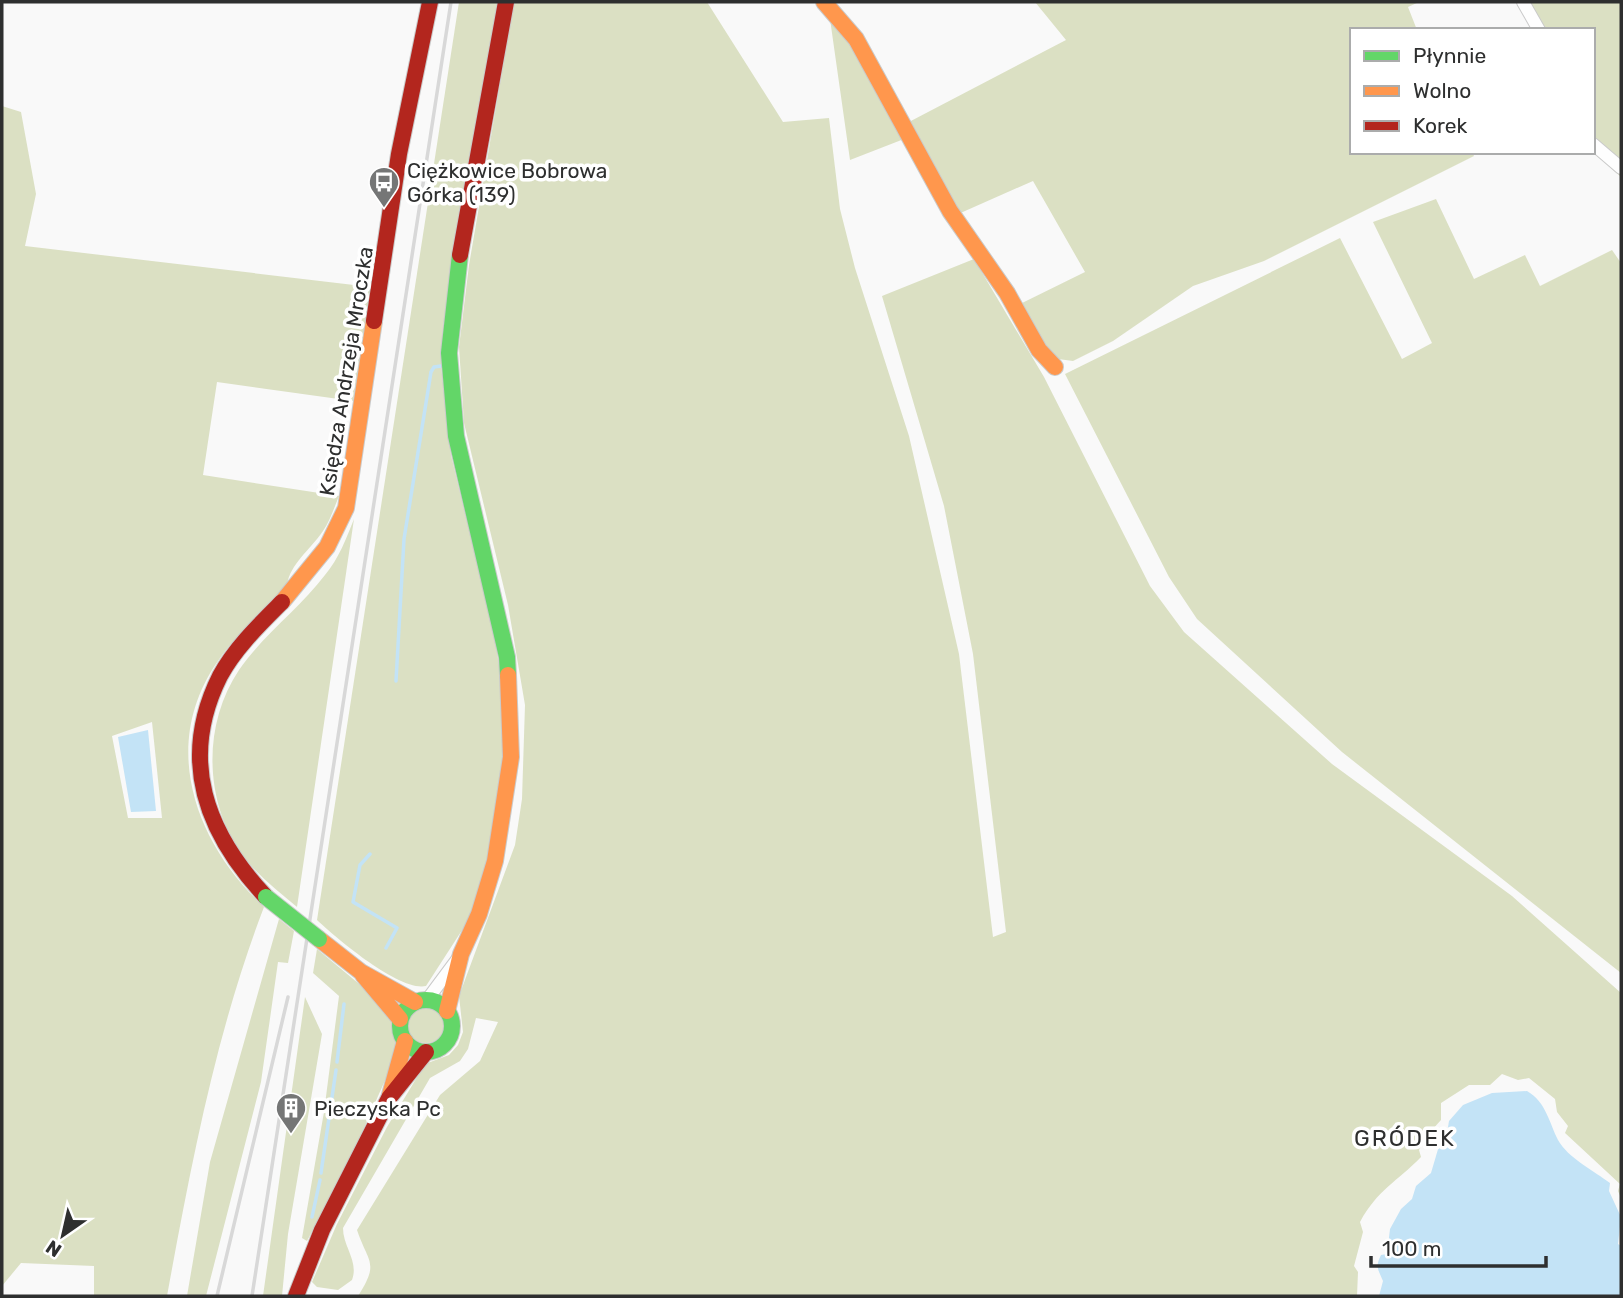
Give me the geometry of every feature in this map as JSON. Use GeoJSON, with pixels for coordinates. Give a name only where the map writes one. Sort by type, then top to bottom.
{"type":"FeatureCollection","features":[{"type":"Feature","properties":{"kind":"street","name":"Księdza Andrzeja Mroczka"},"geometry":{"type":"LineString","coordinates":[[421,1001],[361,972],[266,897],[227,854],[206,808],[199,765],[203,722],[217,682],[230,661],[327,551],[346,509],[399,154],[430,2]]}},
{"type":"Feature","properties":{"kind":"street"},"geometry":{"type":"LineString","coordinates":[[447,1011],[461,954],[495,861],[511,757],[507,657],[456,436],[449,353],[458,268],[506,2]]}},
{"type":"Feature","properties":{"kind":"street"},"geometry":{"type":"LineString","coordinates":[[824,2],[856,39],[950,211],[1007,293],[1039,349],[1055,367]]}},
{"type":"Feature","properties":{"kind":"street"},"geometry":{"type":"LineString","coordinates":[[1523,2],[1538,28]]}},
{"type":"Feature","properties":{"kind":"street"},"geometry":{"type":"LineString","coordinates":[[1595,146],[1621,168]]}},
{"type":"Feature","properties":{"kind":"street"},"geometry":{"type":"LineString","coordinates":[[296,1296],[323,1230],[389,1098],[405,1041],[400,1019],[421,1001],[461,954]]}},
{"type":"Feature","properties":{"kind":"street","name":"Księdza Andrzeja Mroczka"},"geometry":{"type":"LineString","coordinates":[[361,972],[400,1019]]}},
{"type":"Feature","properties":{"kind":"street"},"geometry":{"type":"LineString","coordinates":[[389,1098],[426,1052],[443,1045],[449,1038],[451,1019],[447,1011],[442,1005],[421,1001]]}},
{"type":"Feature","properties":{"kind":"street"},"geometry":{"type":"LineString","coordinates":[[405,1041],[426,1052]]}},
{"type":"Feature","properties":{"kind":"green space"},"geometry":{"type":"Polygon","coordinates":[[[459,2],[499,2],[443,327],[441,366],[451,455],[495,639],[504,698],[505,749],[501,803],[479,893],[466,924],[426,986],[415,986],[385,973],[317,920],[459,2]]]}},
{"type":"Feature","properties":{"kind":"green space"},"geometry":{"type":"Polygon","coordinates":[[[514,2],[707,2],[783,122],[829,118],[840,209],[855,268],[909,436],[959,654],[993,937],[1006,932],[973,654],[944,506],[882,296],[974,259],[1044,377],[1150,586],[1184,632],[1332,764],[1512,896],[1621,993],[1621,1198],[1618,1191],[1620,1184],[1565,1133],[1568,1126],[1557,1112],[1555,1099],[1529,1078],[1518,1080],[1502,1074],[1490,1085],[1469,1085],[1441,1103],[1441,1120],[1419,1150],[1421,1157],[1381,1194],[1367,1211],[1360,1222],[1363,1232],[1354,1266],[1358,1272],[1357,1296],[358,1296],[369,1276],[370,1263],[357,1230],[440,1095],[480,1061],[498,1022],[476,1018],[468,1049],[460,1061],[430,1078],[343,1228],[354,1267],[352,1280],[338,1290],[317,1287],[312,1282],[337,1224],[387,1127],[425,1064],[449,1055],[458,1045],[463,1032],[459,996],[515,845],[522,799],[525,705],[508,605],[464,423],[459,347],[469,265],[514,2]]]}},
{"type":"Feature","properties":{"kind":"green space"},"geometry":{"type":"Polygon","coordinates":[[[1035,2],[1419,2],[1408,7],[1416,28],[1350,28],[1350,154],[1474,156],[1264,261],[1193,286],[1113,341],[1073,361],[1051,358],[1018,305],[1085,272],[1033,181],[956,215],[907,123],[1066,40],[1035,2]]]}},
{"type":"Feature","properties":{"kind":"green space"},"geometry":{"type":"Polygon","coordinates":[[[1528,2],[1621,2],[1621,177],[1595,154],[1595,28],[1542,28],[1528,2]]]}},
{"type":"Feature","properties":{"kind":"green space"},"geometry":{"type":"Polygon","coordinates":[[[830,19],[845,32],[904,139],[850,160],[830,19]]]}},
{"type":"Feature","properties":{"kind":"green space"},"geometry":{"type":"Polygon","coordinates":[[[2,106],[21,112],[36,194],[25,246],[371,287],[353,401],[217,382],[203,475],[339,496],[330,519],[292,570],[287,585],[242,631],[218,661],[200,693],[191,726],[188,759],[193,792],[204,823],[219,853],[240,882],[264,907],[232,1002],[206,1099],[167,1296],[94,1296],[94,1266],[21,1263],[2,1286],[2,106]],[[152,722],[112,736],[128,818],[162,818],[152,722]]]}},
{"type":"Feature","properties":{"kind":"green space"},"geometry":{"type":"Polygon","coordinates":[[[1436,199],[1474,279],[1525,255],[1540,286],[1612,250],[1621,263],[1621,973],[1342,752],[1197,619],[1169,577],[1065,374],[1340,238],[1402,359],[1432,343],[1373,222],[1436,199]]]}},
{"type":"Feature","properties":{"kind":"green space"},"geometry":{"type":"Polygon","coordinates":[[[354,519],[297,907],[255,870],[230,835],[215,788],[212,764],[214,739],[227,692],[239,670],[330,569],[354,519]]]}},
{"type":"Feature","properties":{"kind":"green space"},"geometry":{"type":"Polygon","coordinates":[[[279,919],[294,931],[288,963],[278,962],[261,1082],[206,1296],[187,1296],[210,1162],[279,919]]]}},
{"type":"Feature","properties":{"kind":"green space"},"geometry":{"type":"Polygon","coordinates":[[[317,949],[387,1007],[392,1015],[398,1051],[352,1155],[307,1241],[302,1238],[324,1112],[339,996],[313,973],[317,949]]]}},
{"type":"Feature","properties":{"kind":"green space"},"geometry":{"type":"Polygon","coordinates":[[[305,997],[322,1034],[288,1234],[282,1296],[263,1296],[305,997]]]}},
{"type":"Feature","properties":{"kind":"green space"},"geometry":{"type":"Polygon","coordinates":[[[426,1007],[438,1013],[444,1025],[438,1037],[426,1043],[414,1037],[408,1025],[414,1013],[426,1007]]]}},
{"type":"Feature","properties":{"kind":"water"},"geometry":{"type":"Polygon","coordinates":[[[148,730],[156,811],[131,812],[118,737],[148,730]]]}},
{"type":"Feature","properties":{"kind":"water"},"geometry":{"type":"Polygon","coordinates":[[[1527,1091],[1543,1107],[1562,1147],[1610,1183],[1609,1191],[1621,1217],[1618,1244],[1621,1246],[1621,1296],[1379,1296],[1383,1281],[1378,1262],[1381,1255],[1387,1254],[1390,1229],[1401,1209],[1412,1199],[1416,1186],[1431,1173],[1449,1121],[1463,1105],[1492,1093],[1527,1091]]]}},
{"type":"Feature","properties":{"kind":"waterway"},"geometry":{"type":"LineString","coordinates":[[396,681],[404,539],[431,372],[434,367],[441,366]]}},
{"type":"Feature","properties":{"kind":"waterway"},"geometry":{"type":"LineString","coordinates":[[370,854],[360,865],[353,902],[397,928],[386,948]]}},
{"type":"Feature","properties":{"kind":"waterway"},"geometry":{"type":"LineString","coordinates":[[337,1062],[344,1004]]}},
{"type":"Feature","properties":{"kind":"waterway"},"geometry":{"type":"LineString","coordinates":[[321,1173],[336,1070]]}},
{"type":"Feature","properties":{"kind":"waterway"},"geometry":{"type":"LineString","coordinates":[[312,1217],[320,1180]]}},
{"type":"Feature","properties":{"kind":"railway"},"geometry":{"type":"LineString","coordinates":[[252,1296],[451,2]]}},
{"type":"Feature","properties":{"kind":"railway"},"geometry":{"type":"LineString","coordinates":[[217,1296],[288,997]]}},
{"type":"Feature","properties":{"kind":"traffic: fast"},"geometry":{"type":"LineString","coordinates":[[460,255],[449,353],[456,436],[507,657],[508,675]]}},
{"type":"Feature","properties":{"kind":"traffic: fast"},"geometry":{"type":"LineString","coordinates":[[266,897],[319,939]]}},
{"type":"Feature","properties":{"kind":"traffic: fast"},"geometry":{"type":"LineString","coordinates":[[426,1000],[436,1002],[444,1008],[450,1016],[452,1026],[450,1036],[444,1044],[436,1050],[426,1052],[416,1050],[408,1044],[402,1036],[400,1026],[402,1016],[408,1008],[416,1002],[426,1000]]}},
{"type":"Feature","properties":{"kind":"traffic: slow"},"geometry":{"type":"LineString","coordinates":[[824,2],[856,39],[950,211],[1007,293],[1039,350],[1055,367]]}},
{"type":"Feature","properties":{"kind":"traffic: slow"},"geometry":{"type":"LineString","coordinates":[[282,602],[327,547],[346,508],[374,321]]}},
{"type":"Feature","properties":{"kind":"traffic: slow"},"geometry":{"type":"LineString","coordinates":[[447,1011],[461,954],[479,914],[495,861],[511,757],[508,675]]}},
{"type":"Feature","properties":{"kind":"traffic: slow"},"geometry":{"type":"LineString","coordinates":[[319,939],[361,972],[415,1002]]}},
{"type":"Feature","properties":{"kind":"traffic: slow"},"geometry":{"type":"LineString","coordinates":[[363,975],[400,1019]]}},
{"type":"Feature","properties":{"kind":"traffic: slow"},"geometry":{"type":"LineString","coordinates":[[390,1095],[405,1041]]}},
{"type":"Feature","properties":{"kind":"traffic: jam"},"geometry":{"type":"LineString","coordinates":[[374,321],[399,154],[430,2]]}},
{"type":"Feature","properties":{"kind":"traffic: jam"},"geometry":{"type":"LineString","coordinates":[[460,255],[506,2]]}},
{"type":"Feature","properties":{"kind":"traffic: jam"},"geometry":{"type":"LineString","coordinates":[[266,897],[245,873],[214,821],[200,766],[201,737],[207,707],[220,676],[248,637],[282,602]]}},
{"type":"Feature","properties":{"kind":"traffic: jam"},"geometry":{"type":"LineString","coordinates":[[296,1296],[322,1230],[389,1098],[426,1052]]}},
{"type":"Feature","properties":{"kind":"place","name":"Ciężkowice Bobrowa Górka (139)"},"geometry":{"type":"Point","coordinates":[384,209]}},
{"type":"Feature","properties":{"kind":"place","name":"Pieczyska Pc"},"geometry":{"type":"Point","coordinates":[291,1135]}},
{"type":"Feature","properties":{"kind":"district","name":"GRÓDEK"},"geometry":{"type":"Point","coordinates":[1405,1138]}}]}
